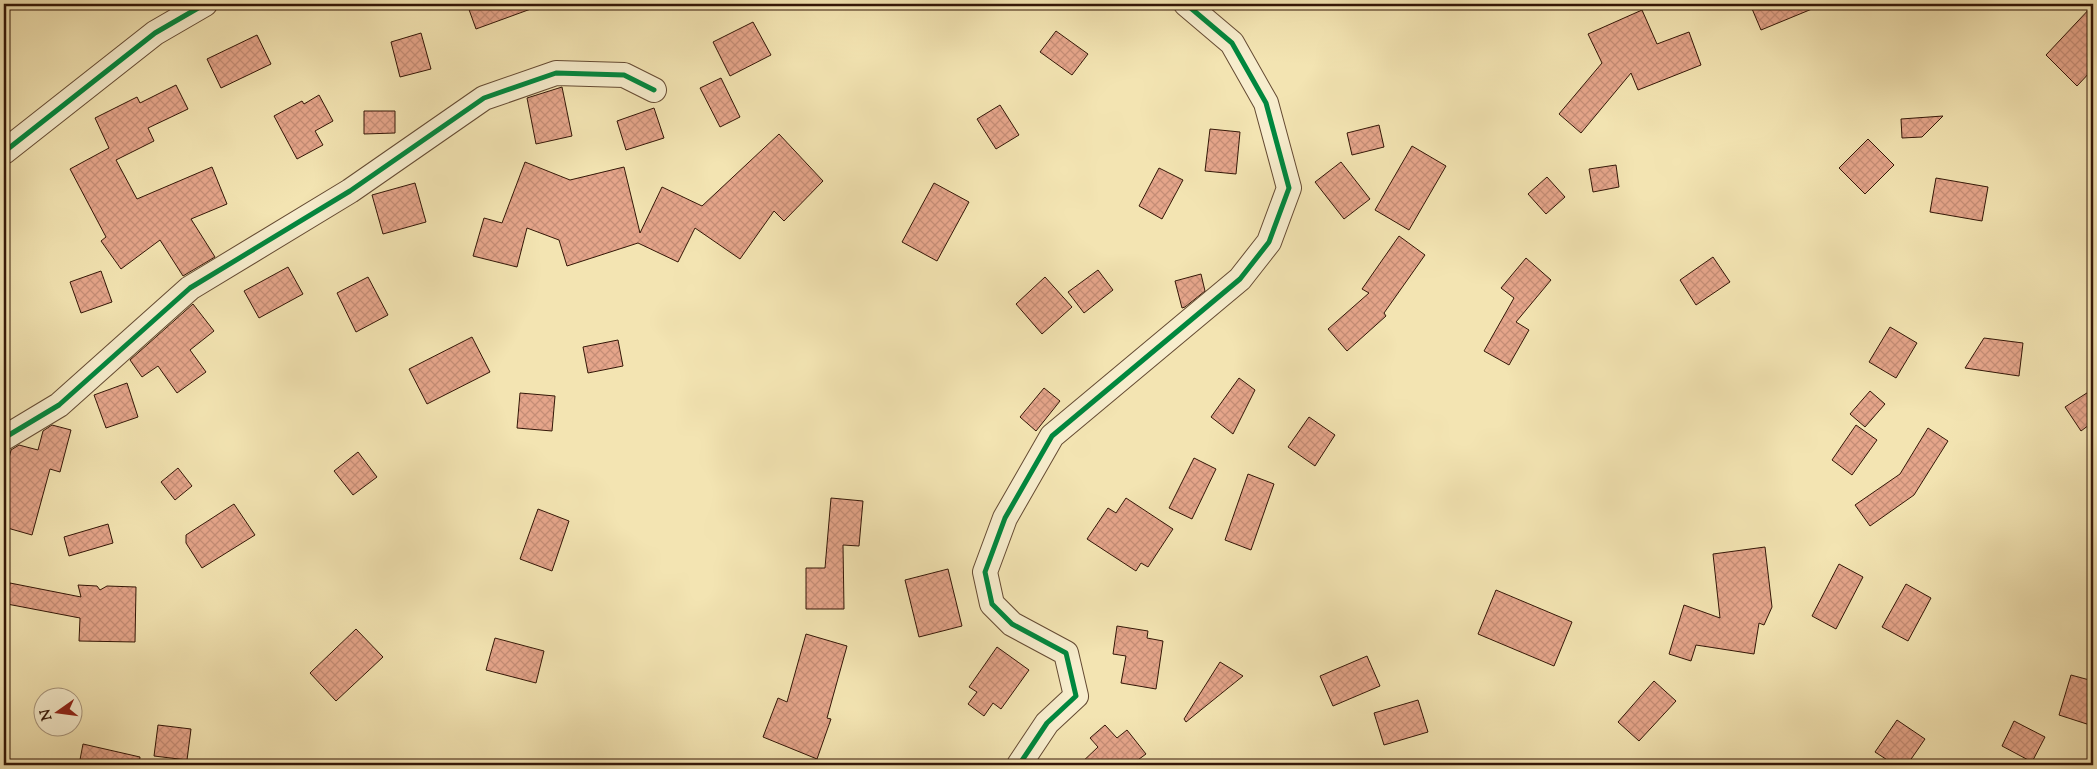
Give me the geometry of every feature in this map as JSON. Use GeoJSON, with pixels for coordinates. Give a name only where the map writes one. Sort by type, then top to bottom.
{"type":"FeatureCollection","features":[{"type":"Feature","properties":{"kind":"street"},"geometry":{"type":"LineString","coordinates":[[4,152],[155,33],[204,4]]}},
{"type":"Feature","properties":{"kind":"street"},"geometry":{"type":"LineString","coordinates":[[1019,765],[1047,723],[1076,696],[1066,653],[1012,624],[992,604],[985,572],[1005,518],[1052,436],[1240,279],[1269,242],[1289,188],[1266,103],[1232,44],[1186,4]]}},
{"type":"Feature","properties":{"kind":"street"},"geometry":{"type":"LineString","coordinates":[[4,438],[59,405],[190,288],[350,191],[484,98],[556,73],[624,75],[654,90]]}},
{"type":"Feature","properties":{"kind":"building"},"geometry":{"type":"Polygon","coordinates":[[[467,4],[538,4],[539,6],[476,29],[467,4]]]}},
{"type":"Feature","properties":{"kind":"building"},"geometry":{"type":"Polygon","coordinates":[[[1750,4],[1824,4],[1761,30],[1750,4]]]}},
{"type":"Feature","properties":{"kind":"building"},"geometry":{"type":"Polygon","coordinates":[[[2093,5],[2093,69],[2077,86],[2046,55],[2093,5]]]}},
{"type":"Feature","properties":{"kind":"building"},"geometry":{"type":"Polygon","coordinates":[[[1642,10],[1657,44],[1689,32],[1701,65],[1638,90],[1631,73],[1581,133],[1559,114],[1602,63],[1588,34],[1642,10]]]}},
{"type":"Feature","properties":{"kind":"building"},"geometry":{"type":"Polygon","coordinates":[[[753,22],[771,55],[730,76],[713,42],[753,22]]]}},
{"type":"Feature","properties":{"kind":"building"},"geometry":{"type":"Polygon","coordinates":[[[1056,31],[1088,54],[1072,75],[1040,52],[1056,31]]]}},
{"type":"Feature","properties":{"kind":"building"},"geometry":{"type":"Polygon","coordinates":[[[421,33],[431,69],[400,77],[391,42],[421,33]]]}},
{"type":"Feature","properties":{"kind":"building"},"geometry":{"type":"Polygon","coordinates":[[[257,35],[271,64],[221,88],[207,59],[257,35]]]}},
{"type":"Feature","properties":{"kind":"building"},"geometry":{"type":"Polygon","coordinates":[[[721,78],[740,117],[720,127],[700,88],[721,78]]]}},
{"type":"Feature","properties":{"kind":"building"},"geometry":{"type":"Polygon","coordinates":[[[176,85],[188,109],[148,128],[154,141],[116,160],[137,199],[212,167],[227,204],[191,219],[215,257],[183,276],[160,240],[121,269],[101,241],[106,237],[70,169],[109,148],[95,118],[137,97],[140,103],[176,85]]]}},
{"type":"Feature","properties":{"kind":"building"},"geometry":{"type":"Polygon","coordinates":[[[562,87],[572,136],[536,144],[527,98],[562,87]]]}},
{"type":"Feature","properties":{"kind":"building"},"geometry":{"type":"Polygon","coordinates":[[[319,95],[333,121],[315,131],[323,145],[297,159],[274,116],[302,101],[304,104],[319,95]]]}},
{"type":"Feature","properties":{"kind":"building"},"geometry":{"type":"Polygon","coordinates":[[[1000,105],[1019,135],[996,149],[977,119],[1000,105]]]}},
{"type":"Feature","properties":{"kind":"building"},"geometry":{"type":"Polygon","coordinates":[[[654,108],[664,138],[626,150],[617,121],[654,108]]]}},
{"type":"Feature","properties":{"kind":"building"},"geometry":{"type":"Polygon","coordinates":[[[364,111],[395,111],[395,133],[364,134],[364,111]]]}},
{"type":"Feature","properties":{"kind":"building"},"geometry":{"type":"Polygon","coordinates":[[[1943,116],[1922,137],[1902,138],[1901,119],[1943,116]]]}},
{"type":"Feature","properties":{"kind":"building"},"geometry":{"type":"Polygon","coordinates":[[[1379,125],[1384,147],[1352,155],[1347,133],[1379,125]]]}},
{"type":"Feature","properties":{"kind":"building"},"geometry":{"type":"Polygon","coordinates":[[[1210,129],[1240,132],[1236,174],[1205,171],[1210,129]]]}},
{"type":"Feature","properties":{"kind":"building"},"geometry":{"type":"Polygon","coordinates":[[[779,134],[823,181],[784,221],[774,211],[740,259],[695,228],[678,262],[638,243],[567,266],[559,240],[527,228],[517,267],[473,256],[484,218],[502,223],[525,162],[570,180],[624,167],[640,233],[662,187],[702,206],[779,134]]]}},
{"type":"Feature","properties":{"kind":"building"},"geometry":{"type":"Polygon","coordinates":[[[1868,139],[1894,165],[1865,194],[1839,168],[1868,139]]]}},
{"type":"Feature","properties":{"kind":"building"},"geometry":{"type":"Polygon","coordinates":[[[1412,146],[1446,166],[1409,230],[1375,210],[1412,146]]]}},
{"type":"Feature","properties":{"kind":"building"},"geometry":{"type":"Polygon","coordinates":[[[1341,162],[1370,199],[1344,219],[1315,182],[1341,162]]]}},
{"type":"Feature","properties":{"kind":"building"},"geometry":{"type":"Polygon","coordinates":[[[1616,165],[1619,187],[1593,192],[1589,169],[1616,165]]]}},
{"type":"Feature","properties":{"kind":"building"},"geometry":{"type":"Polygon","coordinates":[[[1159,168],[1183,180],[1162,219],[1139,206],[1159,168]]]}},
{"type":"Feature","properties":{"kind":"building"},"geometry":{"type":"Polygon","coordinates":[[[1547,177],[1565,197],[1546,214],[1528,194],[1547,177]]]}},
{"type":"Feature","properties":{"kind":"building"},"geometry":{"type":"Polygon","coordinates":[[[1936,178],[1988,187],[1982,221],[1930,212],[1936,178]]]}},
{"type":"Feature","properties":{"kind":"building"},"geometry":{"type":"Polygon","coordinates":[[[415,183],[426,222],[383,234],[372,195],[415,183]]]}},
{"type":"Feature","properties":{"kind":"building"},"geometry":{"type":"Polygon","coordinates":[[[934,183],[969,202],[937,261],[902,242],[934,183]]]}},
{"type":"Feature","properties":{"kind":"building"},"geometry":{"type":"Polygon","coordinates":[[[1399,236],[1425,255],[1384,313],[1386,316],[1347,351],[1328,329],[1369,293],[1362,289],[1399,236]]]}},
{"type":"Feature","properties":{"kind":"building"},"geometry":{"type":"Polygon","coordinates":[[[1713,257],[1730,282],[1696,305],[1680,280],[1713,257]]]}},
{"type":"Feature","properties":{"kind":"building"},"geometry":{"type":"Polygon","coordinates":[[[1526,258],[1551,280],[1516,322],[1529,330],[1509,365],[1484,351],[1514,298],[1501,288],[1526,258]]]}},
{"type":"Feature","properties":{"kind":"building"},"geometry":{"type":"Polygon","coordinates":[[[288,267],[303,294],[259,318],[244,291],[288,267]]]}},
{"type":"Feature","properties":{"kind":"building"},"geometry":{"type":"Polygon","coordinates":[[[1098,270],[1113,290],[1084,313],[1068,292],[1098,270]]]}},
{"type":"Feature","properties":{"kind":"building"},"geometry":{"type":"Polygon","coordinates":[[[101,271],[112,302],[81,313],[70,282],[101,271]]]}},
{"type":"Feature","properties":{"kind":"building"},"geometry":{"type":"Polygon","coordinates":[[[1201,274],[1205,291],[1182,308],[1175,281],[1201,274]]]}},
{"type":"Feature","properties":{"kind":"building"},"geometry":{"type":"Polygon","coordinates":[[[368,277],[388,315],[356,332],[337,293],[368,277]]]}},
{"type":"Feature","properties":{"kind":"building"},"geometry":{"type":"Polygon","coordinates":[[[1045,277],[1072,307],[1042,334],[1016,304],[1045,277]]]}},
{"type":"Feature","properties":{"kind":"building"},"geometry":{"type":"Polygon","coordinates":[[[193,304],[214,331],[190,350],[206,372],[177,393],[158,366],[142,377],[130,360],[193,304]]]}},
{"type":"Feature","properties":{"kind":"building"},"geometry":{"type":"Polygon","coordinates":[[[1890,327],[1917,343],[1896,378],[1869,362],[1890,327]]]}},
{"type":"Feature","properties":{"kind":"building"},"geometry":{"type":"Polygon","coordinates":[[[472,337],[490,372],[427,404],[409,369],[472,337]]]}},
{"type":"Feature","properties":{"kind":"building"},"geometry":{"type":"Polygon","coordinates":[[[1984,338],[2023,343],[2019,376],[1965,368],[1984,338]]]}},
{"type":"Feature","properties":{"kind":"building"},"geometry":{"type":"Polygon","coordinates":[[[618,340],[623,366],[588,373],[583,347],[618,340]]]}},
{"type":"Feature","properties":{"kind":"building"},"geometry":{"type":"Polygon","coordinates":[[[1239,378],[1255,390],[1233,434],[1211,417],[1239,378]]]}},
{"type":"Feature","properties":{"kind":"building"},"geometry":{"type":"Polygon","coordinates":[[[127,383],[138,417],[106,428],[94,395],[127,383]]]}},
{"type":"Feature","properties":{"kind":"building"},"geometry":{"type":"Polygon","coordinates":[[[1044,388],[1060,401],[1036,431],[1020,417],[1044,388]]]}},
{"type":"Feature","properties":{"kind":"building"},"geometry":{"type":"Polygon","coordinates":[[[2093,389],[2093,422],[2081,431],[2065,407],[2093,389]]]}},
{"type":"Feature","properties":{"kind":"building"},"geometry":{"type":"Polygon","coordinates":[[[1870,391],[1885,404],[1865,427],[1850,414],[1870,391]]]}},
{"type":"Feature","properties":{"kind":"building"},"geometry":{"type":"Polygon","coordinates":[[[520,393],[555,396],[552,431],[517,428],[520,393]]]}},
{"type":"Feature","properties":{"kind":"building"},"geometry":{"type":"Polygon","coordinates":[[[1309,417],[1335,435],[1315,466],[1288,447],[1309,417]]]}},
{"type":"Feature","properties":{"kind":"building"},"geometry":{"type":"Polygon","coordinates":[[[52,425],[71,430],[60,472],[50,469],[32,535],[4,527],[4,479],[11,450],[19,445],[38,450],[43,431],[52,425]]]}},
{"type":"Feature","properties":{"kind":"building"},"geometry":{"type":"Polygon","coordinates":[[[1856,425],[1877,440],[1852,475],[1832,460],[1856,425]]]}},
{"type":"Feature","properties":{"kind":"building"},"geometry":{"type":"Polygon","coordinates":[[[1928,428],[1948,441],[1914,495],[1870,526],[1855,505],[1900,474],[1928,428]]]}},
{"type":"Feature","properties":{"kind":"building"},"geometry":{"type":"Polygon","coordinates":[[[358,452],[377,477],[353,495],[334,471],[358,452]]]}},
{"type":"Feature","properties":{"kind":"building"},"geometry":{"type":"Polygon","coordinates":[[[1194,458],[1216,469],[1192,519],[1169,508],[1194,458]]]}},
{"type":"Feature","properties":{"kind":"building"},"geometry":{"type":"Polygon","coordinates":[[[178,468],[192,486],[175,500],[161,482],[178,468]]]}},
{"type":"Feature","properties":{"kind":"building"},"geometry":{"type":"Polygon","coordinates":[[[1248,474],[1274,484],[1251,550],[1225,540],[1248,474]]]}},
{"type":"Feature","properties":{"kind":"building"},"geometry":{"type":"Polygon","coordinates":[[[831,498],[863,501],[859,546],[843,545],[844,609],[806,609],[806,568],[825,568],[831,498]]]}},
{"type":"Feature","properties":{"kind":"building"},"geometry":{"type":"Polygon","coordinates":[[[1126,498],[1173,529],[1148,567],[1141,563],[1136,571],[1087,539],[1108,508],[1116,513],[1126,498]]]}},
{"type":"Feature","properties":{"kind":"building"},"geometry":{"type":"Polygon","coordinates":[[[234,504],[255,535],[202,568],[186,543],[186,535],[234,504]]]}},
{"type":"Feature","properties":{"kind":"building"},"geometry":{"type":"Polygon","coordinates":[[[538,509],[569,521],[552,571],[520,559],[538,509]]]}},
{"type":"Feature","properties":{"kind":"building"},"geometry":{"type":"Polygon","coordinates":[[[108,524],[113,543],[69,556],[64,537],[108,524]]]}},
{"type":"Feature","properties":{"kind":"building"},"geometry":{"type":"Polygon","coordinates":[[[1765,547],[1772,607],[1764,625],[1759,623],[1754,654],[1696,645],[1691,661],[1669,654],[1684,605],[1720,618],[1713,554],[1765,547]]]}},
{"type":"Feature","properties":{"kind":"building"},"geometry":{"type":"Polygon","coordinates":[[[1839,564],[1863,577],[1836,629],[1812,616],[1839,564]]]}},
{"type":"Feature","properties":{"kind":"building"},"geometry":{"type":"Polygon","coordinates":[[[948,569],[962,626],[919,637],[905,580],[948,569]]]}},
{"type":"Feature","properties":{"kind":"building"},"geometry":{"type":"Polygon","coordinates":[[[10,583],[81,597],[78,585],[97,586],[100,590],[107,586],[136,587],[135,642],[79,641],[80,618],[7,604],[10,583]]]}},
{"type":"Feature","properties":{"kind":"building"},"geometry":{"type":"Polygon","coordinates":[[[1906,584],[1931,598],[1908,641],[1882,627],[1906,584]]]}},
{"type":"Feature","properties":{"kind":"building"},"geometry":{"type":"Polygon","coordinates":[[[1496,590],[1572,622],[1554,666],[1478,634],[1496,590]]]}},
{"type":"Feature","properties":{"kind":"building"},"geometry":{"type":"Polygon","coordinates":[[[1117,626],[1148,631],[1147,638],[1163,641],[1156,689],[1121,683],[1126,656],[1113,654],[1117,626]]]}},
{"type":"Feature","properties":{"kind":"building"},"geometry":{"type":"Polygon","coordinates":[[[356,629],[383,657],[336,701],[310,673],[356,629]]]}},
{"type":"Feature","properties":{"kind":"building"},"geometry":{"type":"Polygon","coordinates":[[[806,634],[847,646],[827,718],[831,719],[817,759],[763,737],[778,698],[787,702],[806,634]]]}},
{"type":"Feature","properties":{"kind":"building"},"geometry":{"type":"Polygon","coordinates":[[[495,638],[544,651],[536,683],[486,670],[495,638]]]}},
{"type":"Feature","properties":{"kind":"building"},"geometry":{"type":"Polygon","coordinates":[[[997,647],[1029,670],[1001,709],[993,703],[984,716],[968,704],[977,692],[969,687],[997,647]]]}},
{"type":"Feature","properties":{"kind":"building"},"geometry":{"type":"Polygon","coordinates":[[[1367,656],[1380,686],[1333,706],[1320,676],[1367,656]]]}},
{"type":"Feature","properties":{"kind":"building"},"geometry":{"type":"Polygon","coordinates":[[[1220,662],[1243,676],[1186,722],[1184,719],[1220,662]]]}},
{"type":"Feature","properties":{"kind":"building"},"geometry":{"type":"Polygon","coordinates":[[[2071,675],[2093,681],[2093,726],[2059,715],[2071,675]]]}},
{"type":"Feature","properties":{"kind":"building"},"geometry":{"type":"Polygon","coordinates":[[[1654,681],[1676,701],[1639,741],[1618,722],[1654,681]]]}},
{"type":"Feature","properties":{"kind":"building"},"geometry":{"type":"Polygon","coordinates":[[[1418,700],[1428,732],[1384,745],[1374,713],[1418,700]]]}},
{"type":"Feature","properties":{"kind":"building"},"geometry":{"type":"Polygon","coordinates":[[[1897,720],[1925,739],[1907,765],[1895,765],[1875,752],[1897,720]]]}},
{"type":"Feature","properties":{"kind":"building"},"geometry":{"type":"Polygon","coordinates":[[[2014,721],[2045,737],[2032,762],[2002,746],[2014,721]]]}},
{"type":"Feature","properties":{"kind":"building"},"geometry":{"type":"Polygon","coordinates":[[[158,725],[191,729],[187,760],[154,756],[158,725]]]}},
{"type":"Feature","properties":{"kind":"building"},"geometry":{"type":"Polygon","coordinates":[[[1105,725],[1117,738],[1127,730],[1146,754],[1131,765],[1079,765],[1098,747],[1090,738],[1105,725]]]}},
{"type":"Feature","properties":{"kind":"building"},"geometry":{"type":"Polygon","coordinates":[[[83,744],[140,757],[139,765],[79,765],[83,744]]]}},
{"type":"Feature","properties":{"kind":"cycle path"},"geometry":{"type":"LineString","coordinates":[[4,152],[155,33],[205,4]]}},
{"type":"Feature","properties":{"kind":"cycle path"},"geometry":{"type":"LineString","coordinates":[[1019,765],[1047,723],[1076,696],[1066,653],[1012,624],[992,604],[985,572],[1005,518],[1052,436],[1240,279],[1269,242],[1289,188],[1266,103],[1232,43],[1186,4]]}},
{"type":"Feature","properties":{"kind":"cycle path"},"geometry":{"type":"LineString","coordinates":[[4,438],[59,405],[190,288],[350,191],[484,98],[556,73],[624,75],[654,90]]}}]}
